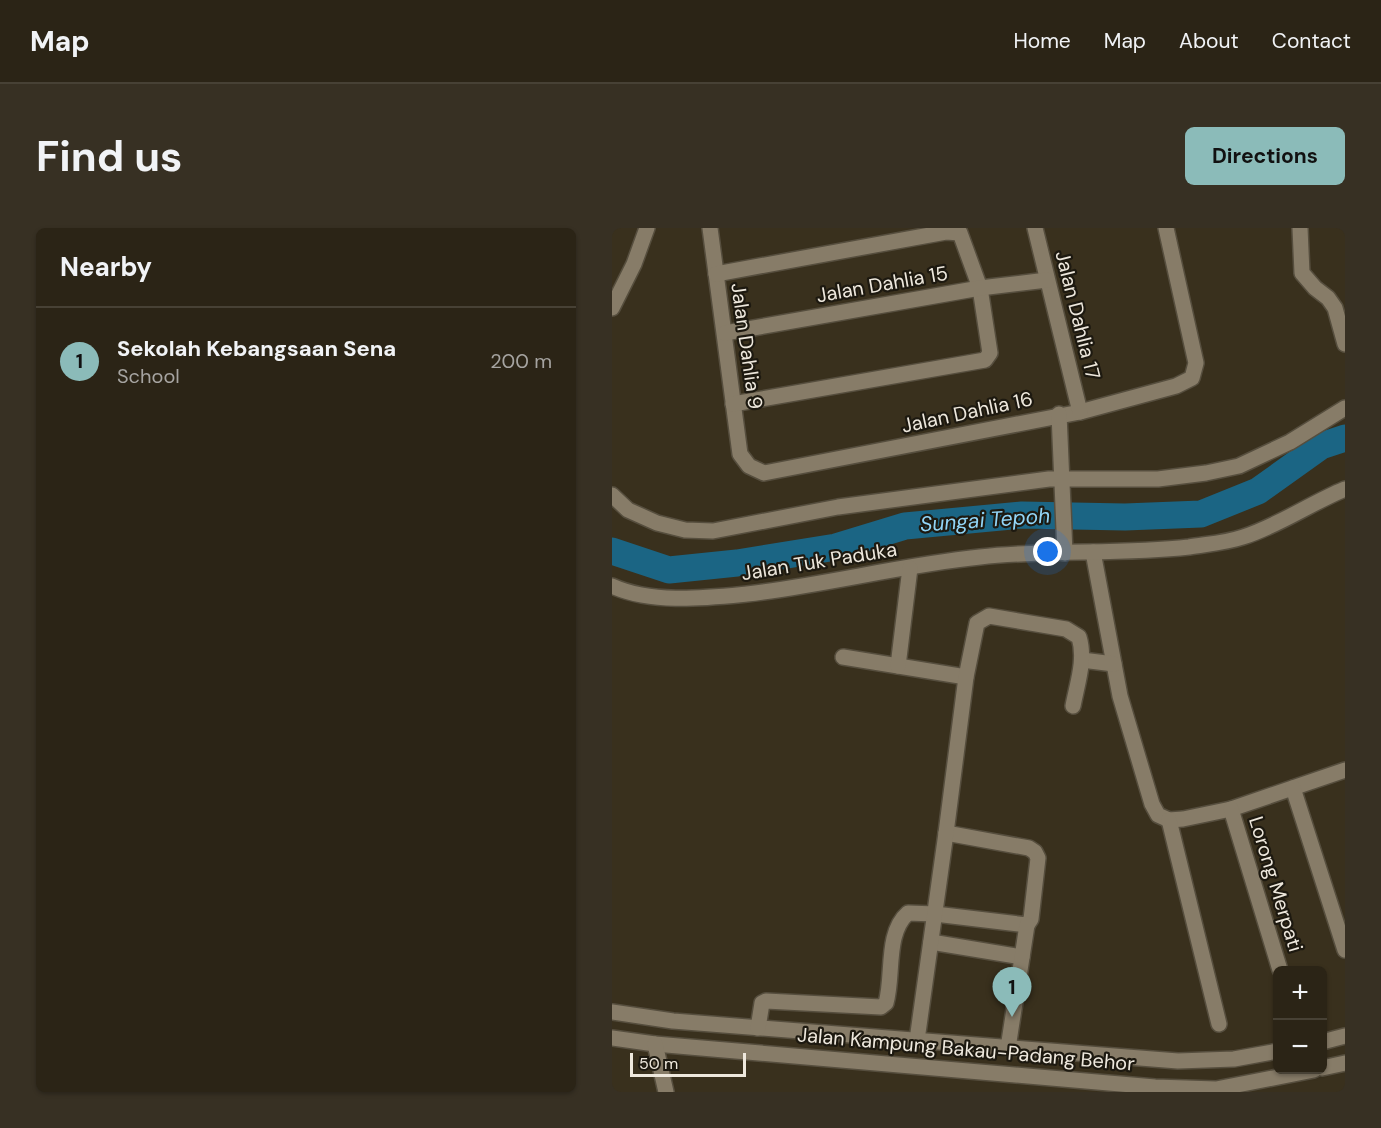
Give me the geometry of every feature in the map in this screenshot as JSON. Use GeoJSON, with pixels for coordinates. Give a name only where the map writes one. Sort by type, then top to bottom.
{"type":"FeatureCollection","features":[{"type":"Feature","properties":{"kind":"street"},"geometry":{"type":"LineString","coordinates":[[612,308],[634,264],[647,228]]}},
{"type":"Feature","properties":{"kind":"street","name":"Jalan Dahlia 9"},"geometry":{"type":"LineString","coordinates":[[710,228],[740,454],[749,466]]}},
{"type":"Feature","properties":{"kind":"street","name":"Jalan Dahlia 17"},"geometry":{"type":"LineString","coordinates":[[1035,228],[1080,412]]}},
{"type":"Feature","properties":{"kind":"street","name":"Jalan Dahlia 16"},"geometry":{"type":"LineString","coordinates":[[749,466],[764,472],[936,441],[1059,414],[1080,412],[1176,386],[1192,378],[1196,363],[1166,228]]}},
{"type":"Feature","properties":{"kind":"street"},"geometry":{"type":"LineString","coordinates":[[1300,228],[1302,273],[1335,308],[1345,344]]}},
{"type":"Feature","properties":{"kind":"street"},"geometry":{"type":"LineString","coordinates":[[716,274],[952,231],[960,233],[980,288],[990,353],[985,360],[733,404]]}},
{"type":"Feature","properties":{"kind":"street","name":"Jalan Dahlia 15"},"geometry":{"type":"LineString","coordinates":[[725,333],[980,288],[1047,280]]}},
{"type":"Feature","properties":{"kind":"street"},"geometry":{"type":"LineString","coordinates":[[612,495],[628,510],[657,523],[685,530],[713,531],[838,507],[1062,478],[1158,479],[1239,466],[1290,442],[1345,408]]}},
{"type":"Feature","properties":{"kind":"street"},"geometry":{"type":"LineString","coordinates":[[1059,414],[1066,546]]}},
{"type":"Feature","properties":{"kind":"street","name":"Jalan Tuk Paduka"},"geometry":{"type":"LineString","coordinates":[[612,586],[622,591],[640,594],[675,598],[710,598],[790,589],[980,557],[1066,546],[1093,552],[1170,549],[1242,537],[1345,489]]}},
{"type":"Feature","properties":{"kind":"street"},"geometry":{"type":"LineString","coordinates":[[1093,552],[1114,664],[1127,718],[1152,804],[1163,818],[1219,1024]]}},
{"type":"Feature","properties":{"kind":"street"},"geometry":{"type":"LineString","coordinates":[[898,666],[910,568]]}},
{"type":"Feature","properties":{"kind":"street"},"geometry":{"type":"LineString","coordinates":[[917,1040],[966,677],[977,623],[989,616],[1066,630],[1079,637],[1082,660],[1073,706]]}},
{"type":"Feature","properties":{"kind":"street"},"geometry":{"type":"LineString","coordinates":[[843,657],[966,677]]}},
{"type":"Feature","properties":{"kind":"street"},"geometry":{"type":"LineString","coordinates":[[1082,660],[1114,664]]}},
{"type":"Feature","properties":{"kind":"street"},"geometry":{"type":"LineString","coordinates":[[1163,818],[1231,809],[1345,770]]}},
{"type":"Feature","properties":{"kind":"street"},"geometry":{"type":"LineString","coordinates":[[1293,788],[1345,950]]}},
{"type":"Feature","properties":{"kind":"street","name":"Lorong Merpati"},"geometry":{"type":"LineString","coordinates":[[1231,809],[1279,966]]}},
{"type":"Feature","properties":{"kind":"street"},"geometry":{"type":"LineString","coordinates":[[946,833],[1029,848],[1038,858],[1008,1048]]}},
{"type":"Feature","properties":{"kind":"street"},"geometry":{"type":"LineString","coordinates":[[758,1028],[759,1009],[762,1002],[766,1001],[880,1007],[886,1003],[889,994],[894,932],[899,921],[908,914],[935,914],[1027,925]]}},
{"type":"Feature","properties":{"kind":"street"},"geometry":{"type":"LineString","coordinates":[[931,942],[1022,957]]}},
{"type":"Feature","properties":{"kind":"street","name":"Jalan Kampung Bakau-Padang Behor"},"geometry":{"type":"LineString","coordinates":[[612,1012],[673,1021],[1178,1060],[1233,1059],[1273,1053]]}},
{"type":"Feature","properties":{"kind":"street"},"geometry":{"type":"LineString","coordinates":[[1327,1041],[1345,1036]]}},
{"type":"Feature","properties":{"kind":"street","name":"Jalan Kampung Bakau-Padang Behor"},"geometry":{"type":"LineString","coordinates":[[612,1038],[655,1044],[1216,1091],[1295,1074]]}},
{"type":"Feature","properties":{"kind":"street"},"geometry":{"type":"LineString","coordinates":[[655,1044],[666,1092]]}},
{"type":"Feature","properties":{"kind":"street"},"geometry":{"type":"LineString","coordinates":[[1327,1067],[1345,1062]]}},
{"type":"Feature","properties":{"kind":"waterway","name":"Sungai Tepoh"},"geometry":{"type":"LineString","coordinates":[[612,551],[669,570],[737,563],[836,547],[905,526],[1022,515],[1125,517],[1201,514],[1258,491],[1321,446],[1345,438]]}},
{"type":"Feature","properties":{"kind":"place","name":"Sekolah Kebangsaan Sena"},"geometry":{"type":"Point","coordinates":[1012,1017]}}]}
